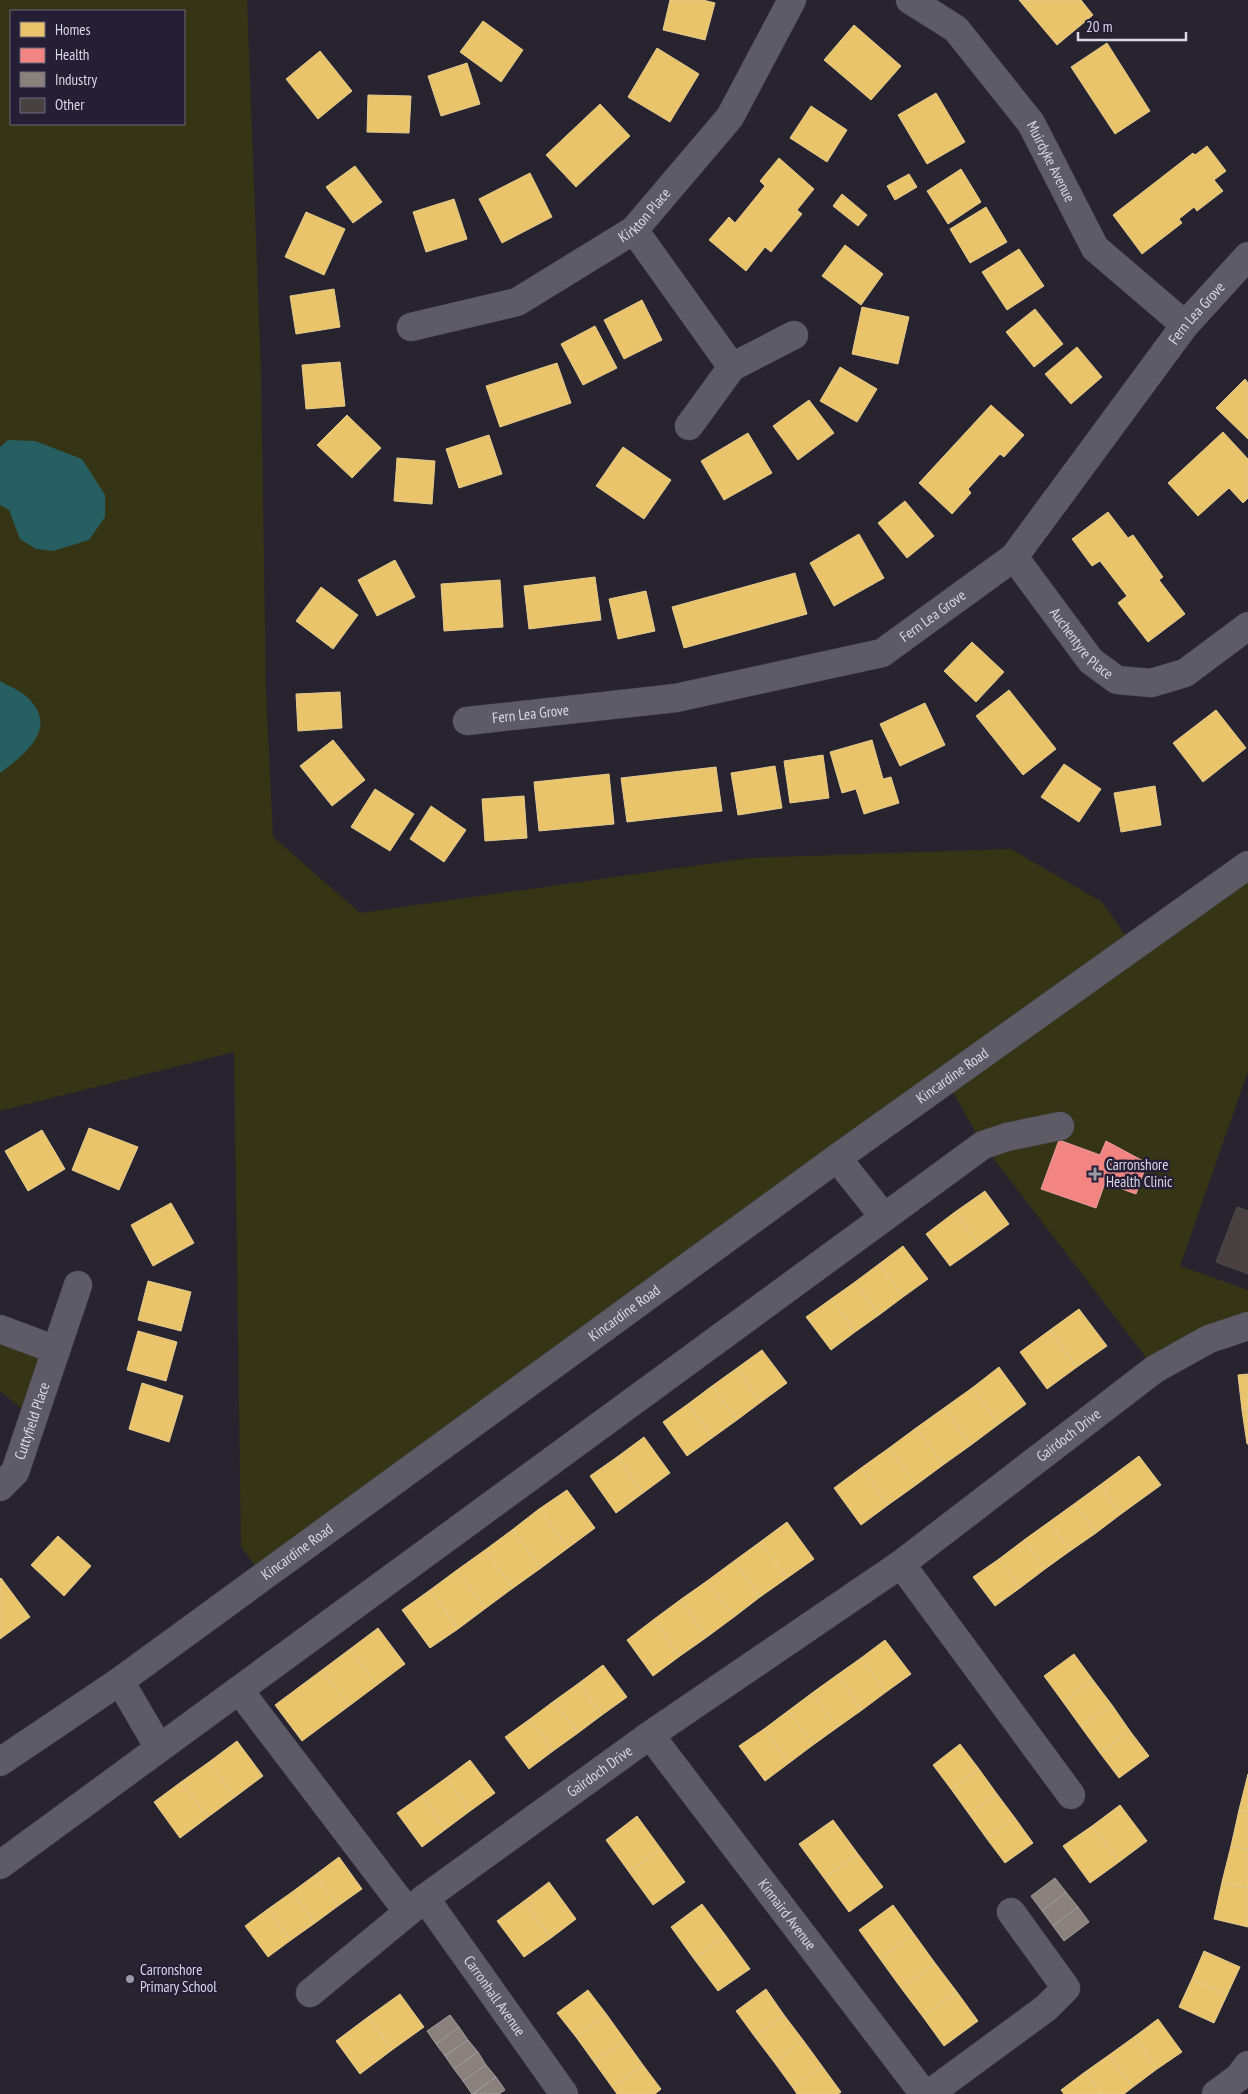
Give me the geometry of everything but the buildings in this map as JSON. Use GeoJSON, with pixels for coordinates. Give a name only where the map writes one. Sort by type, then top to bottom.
{"type":"FeatureCollection","features":[{"type":"Feature","properties":{"kind":"street","name":"Kirkton Place"},"geometry":{"type":"LineString","coordinates":[[411,327],[517,302],[634,230],[730,117],[792,0]]}},
{"type":"Feature","properties":{"kind":"street","name":"Muirdyke Avenue"},"geometry":{"type":"LineString","coordinates":[[910,0],[956,29],[1031,123],[1095,248],[1185,325]]}},
{"type":"Feature","properties":{"kind":"street"},"geometry":{"type":"LineString","coordinates":[[634,230],[732,367]]}},
{"type":"Feature","properties":{"kind":"street","name":"Fern Lea Grove"},"geometry":{"type":"LineString","coordinates":[[467,721],[676,698],[882,653],[1014,557],[1185,325],[1248,256]]}},
{"type":"Feature","properties":{"kind":"street"},"geometry":{"type":"LineString","coordinates":[[689,426],[732,367],[794,335]]}},
{"type":"Feature","properties":{"kind":"street","name":"Auchentyre Place"},"geometry":{"type":"LineString","coordinates":[[1014,557],[1091,661],[1117,680],[1152,683],[1185,672],[1248,626]]}},
{"type":"Feature","properties":{"kind":"street","name":"Kincardine Road"},"geometry":{"type":"LineString","coordinates":[[0,1762],[120,1681],[838,1158],[1248,865]]}},
{"type":"Feature","properties":{"kind":"street"},"geometry":{"type":"LineString","coordinates":[[0,1865],[984,1145],[1007,1137],[1060,1126]]}},
{"type":"Feature","properties":{"kind":"street"},"geometry":{"type":"LineString","coordinates":[[838,1158],[884,1217]]}},
{"type":"Feature","properties":{"kind":"street","name":"Cuttyfield Place"},"geometry":{"type":"LineString","coordinates":[[0,1487],[15,1472],[78,1285]]}},
{"type":"Feature","properties":{"kind":"street","name":"Gairdoch Drive"},"geometry":{"type":"LineString","coordinates":[[310,1993],[416,1905],[650,1735],[901,1564],[1156,1369],[1209,1339],[1248,1326]]}},
{"type":"Feature","properties":{"kind":"street"},"geometry":{"type":"LineString","coordinates":[[0,1329],[56,1350]]}},
{"type":"Feature","properties":{"kind":"street"},"geometry":{"type":"LineString","coordinates":[[901,1564],[1071,1796]]}},
{"type":"Feature","properties":{"kind":"street"},"geometry":{"type":"LineString","coordinates":[[120,1681],[159,1748]]}},
{"type":"Feature","properties":{"kind":"street","name":"Carronhall Avenue"},"geometry":{"type":"LineString","coordinates":[[239,1690],[416,1905],[564,2094]]}},
{"type":"Feature","properties":{"kind":"street","name":"Kinnaird Avenue"},"geometry":{"type":"LineString","coordinates":[[650,1735],[924,2094]]}},
{"type":"Feature","properties":{"kind":"street"},"geometry":{"type":"LineString","coordinates":[[929,2094],[1046,2008],[1066,1988],[1011,1912]]}},
{"type":"Feature","properties":{"kind":"street"},"geometry":{"type":"LineString","coordinates":[[1216,2094],[1239,2077],[1248,2065]]}},
{"type":"Feature","properties":{"kind":"shaded area"},"geometry":{"type":"Polygon","coordinates":[[[0,0],[247,0],[261,371],[266,693],[273,837],[360,913],[750,858],[1011,849],[1102,902],[1133,946],[1248,866],[1248,1071],[1180,1266],[1248,1290],[1248,1326],[1155,1369],[983,1145],[946,1080],[263,1578],[241,1546],[234,1052],[0,1111],[0,0]]]}},
{"type":"Feature","properties":{"kind":"shaded area"},"geometry":{"type":"Polygon","coordinates":[[[8,440],[35,441],[82,459],[105,495],[105,517],[89,540],[53,551],[36,549],[20,539],[9,510],[0,505],[0,447],[8,440]]]}},
{"type":"Feature","properties":{"kind":"shaded area"},"geometry":{"type":"Polygon","coordinates":[[[0,681],[27,697],[36,708],[40,719],[40,730],[28,749],[0,773],[0,681]]]}},
{"type":"Feature","properties":{"kind":"shaded area"},"geometry":{"type":"Polygon","coordinates":[[[0,1329],[56,1350],[33,1418],[0,1391],[0,1329]]]}},
{"type":"Feature","properties":{"kind":"place","name":"Carronshore Health Clinic"},"geometry":{"type":"Point","coordinates":[1095,1174]}},
{"type":"Feature","properties":{"kind":"place","name":"Carronshore Primary School"},"geometry":{"type":"Point","coordinates":[130,1979]}}]}
